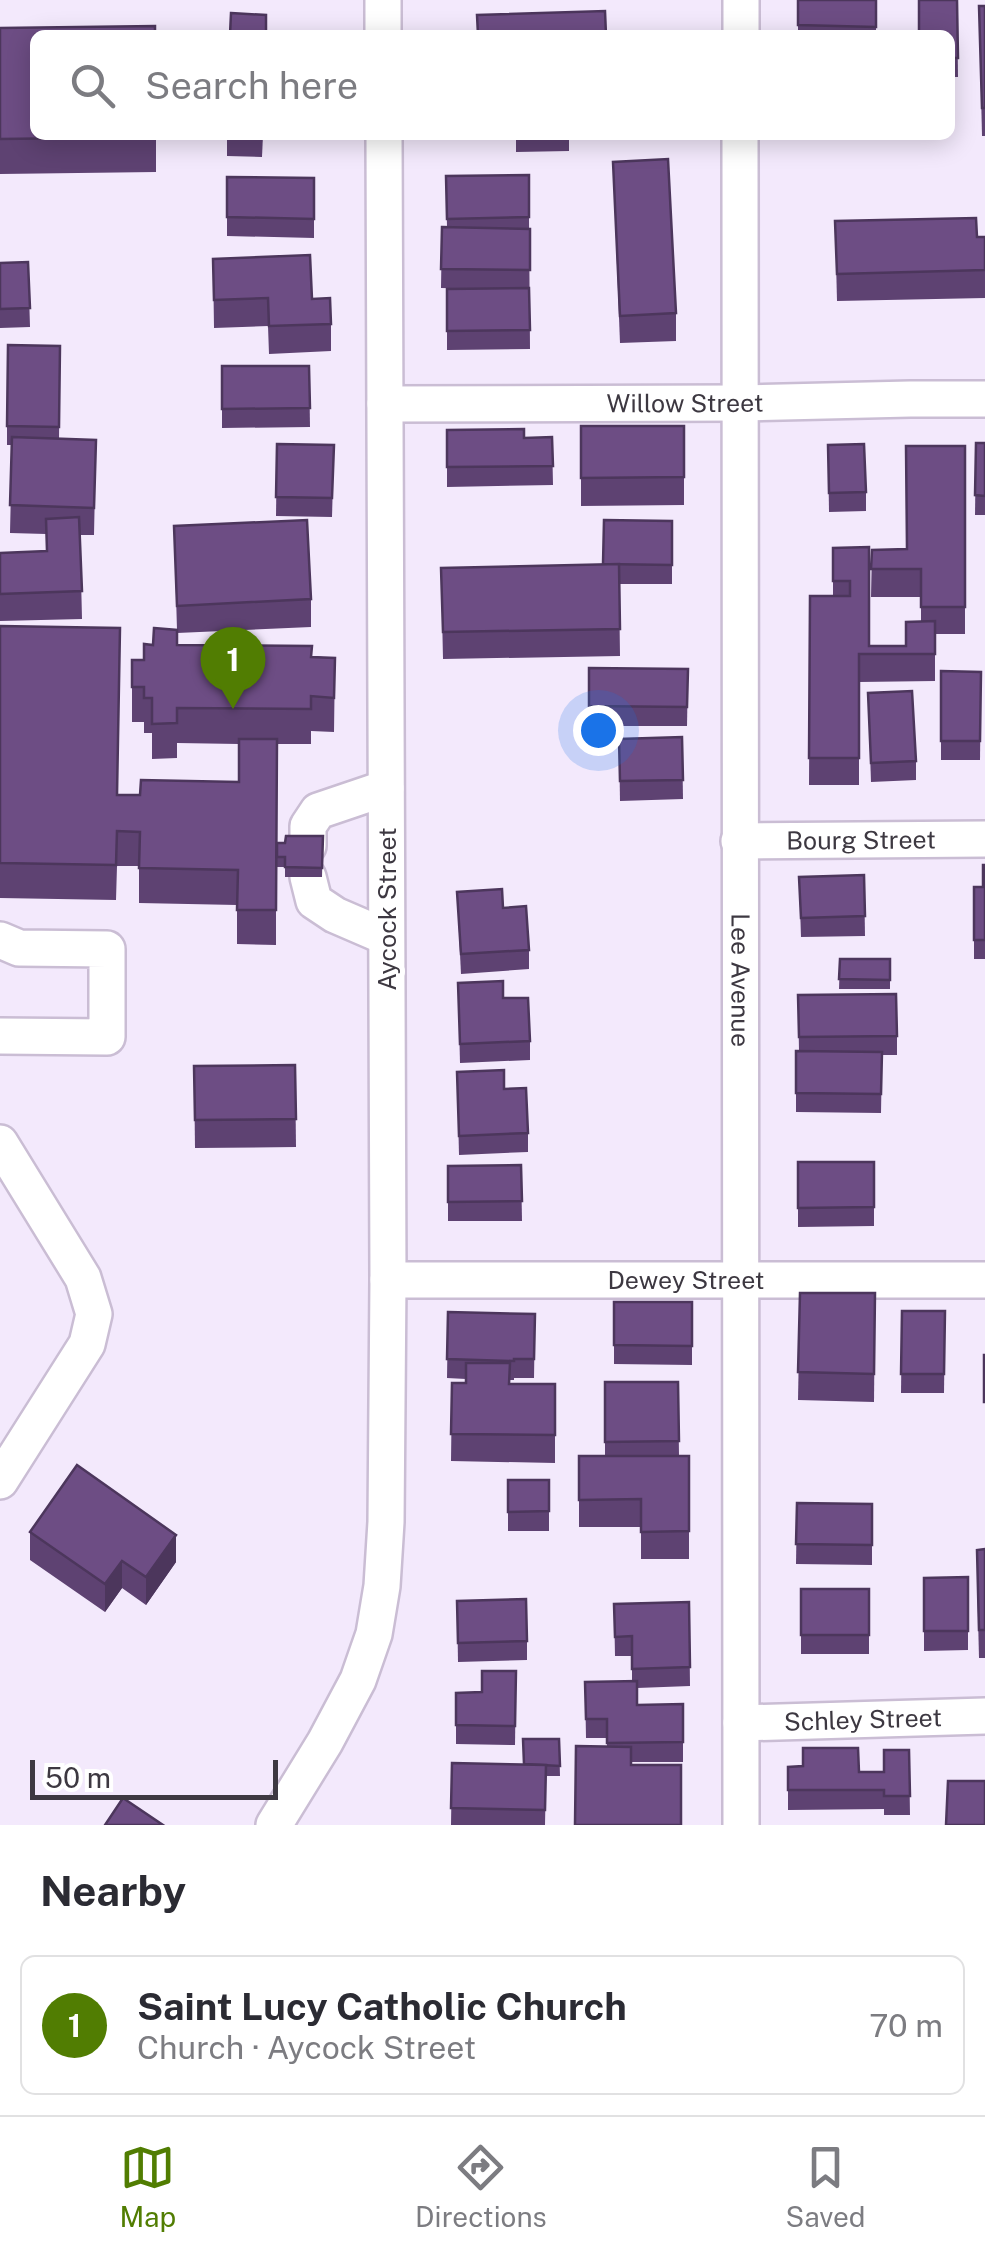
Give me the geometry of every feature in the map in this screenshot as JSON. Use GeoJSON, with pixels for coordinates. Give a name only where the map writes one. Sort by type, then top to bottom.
{"type":"FeatureCollection","features":[{"type":"Feature","properties":{"kind":"street"},"geometry":{"type":"LineString","coordinates":[[383,0],[384,30]]}},
{"type":"Feature","properties":{"kind":"street"},"geometry":{"type":"LineString","coordinates":[[741,0],[741,30]]}},
{"type":"Feature","properties":{"kind":"street","name":"Aycock Street"},"geometry":{"type":"LineString","coordinates":[[274,1825],[358,1680],[374,1634],[382,1586],[388,1280],[384,140]]}},
{"type":"Feature","properties":{"kind":"street","name":"Lee Avenue"},"geometry":{"type":"LineString","coordinates":[[740,140],[741,1825]]}},
{"type":"Feature","properties":{"kind":"street","name":"Willow Street"},"geometry":{"type":"LineString","coordinates":[[385,404],[985,400]]}},
{"type":"Feature","properties":{"kind":"street"},"geometry":{"type":"LineString","coordinates":[[386,788],[318,811],[308,826],[314,901],[335,915],[386,937]]}},
{"type":"Feature","properties":{"kind":"street","name":"Bourg Street"},"geometry":{"type":"LineString","coordinates":[[739,841],[985,840]]}},
{"type":"Feature","properties":{"kind":"street"},"geometry":{"type":"LineString","coordinates":[[0,940],[19,948],[106,950],[107,1037],[0,1036]]}},
{"type":"Feature","properties":{"kind":"street"},"geometry":{"type":"LineString","coordinates":[[0,1143],[83,1278],[94,1314],[87,1344],[0,1481]]}},
{"type":"Feature","properties":{"kind":"street","name":"Dewey Street"},"geometry":{"type":"LineString","coordinates":[[388,1280],[985,1280]]}},
{"type":"Feature","properties":{"kind":"street","name":"Schley Street"},"geometry":{"type":"LineString","coordinates":[[741,1723],[985,1716]]}},
{"type":"Feature","properties":{"kind":"building"},"geometry":{"type":"Polygon","coordinates":[[[798,0],[876,0],[876,27],[798,25],[798,0]]]}},
{"type":"Feature","properties":{"kind":"building"},"geometry":{"type":"Polygon","coordinates":[[[919,0],[957,0],[958,58],[955,30],[919,30],[919,0]]]}},
{"type":"Feature","properties":{"kind":"building"},"geometry":{"type":"Polygon","coordinates":[[[979,6],[985,6],[985,108],[982,108],[979,6]]]}},
{"type":"Feature","properties":{"kind":"building"},"geometry":{"type":"Polygon","coordinates":[[[605,11],[606,30],[478,30],[477,15],[605,11]]]}},
{"type":"Feature","properties":{"kind":"building"},"geometry":{"type":"Polygon","coordinates":[[[231,13],[266,15],[266,30],[230,30],[231,13]]]}},
{"type":"Feature","properties":{"kind":"building"},"geometry":{"type":"Polygon","coordinates":[[[155,26],[155,30],[30,30],[30,139],[0,139],[0,28],[155,26]]]}},
{"type":"Feature","properties":{"kind":"building"},"geometry":{"type":"Polygon","coordinates":[[[668,159],[676,313],[620,316],[613,162],[668,159]]]}},
{"type":"Feature","properties":{"kind":"building"},"geometry":{"type":"Polygon","coordinates":[[[529,175],[529,217],[447,219],[446,176],[529,175]]]}},
{"type":"Feature","properties":{"kind":"building"},"geometry":{"type":"Polygon","coordinates":[[[227,177],[314,178],[314,219],[227,217],[227,177]]]}},
{"type":"Feature","properties":{"kind":"building"},"geometry":{"type":"Polygon","coordinates":[[[976,218],[977,237],[985,237],[985,270],[837,274],[835,221],[976,218]]]}},
{"type":"Feature","properties":{"kind":"building"},"geometry":{"type":"Polygon","coordinates":[[[442,227],[530,229],[530,270],[441,269],[442,227]]]}},
{"type":"Feature","properties":{"kind":"building"},"geometry":{"type":"Polygon","coordinates":[[[310,255],[312,299],[330,298],[331,324],[269,326],[268,298],[214,300],[213,259],[310,255]]]}},
{"type":"Feature","properties":{"kind":"building"},"geometry":{"type":"Polygon","coordinates":[[[28,262],[30,308],[0,309],[0,263],[28,262]]]}},
{"type":"Feature","properties":{"kind":"building"},"geometry":{"type":"Polygon","coordinates":[[[529,288],[530,330],[447,331],[447,289],[529,288]]]}},
{"type":"Feature","properties":{"kind":"building"},"geometry":{"type":"Polygon","coordinates":[[[8,345],[60,346],[59,427],[7,426],[8,345]]]}},
{"type":"Feature","properties":{"kind":"building"},"geometry":{"type":"Polygon","coordinates":[[[222,366],[309,366],[310,408],[222,409],[222,366]]]}},
{"type":"Feature","properties":{"kind":"building"},"geometry":{"type":"Polygon","coordinates":[[[581,426],[684,426],[684,477],[581,478],[581,426]]]}},
{"type":"Feature","properties":{"kind":"building"},"geometry":{"type":"Polygon","coordinates":[[[524,429],[524,438],[552,437],[553,466],[447,467],[447,430],[524,429]]]}},
{"type":"Feature","properties":{"kind":"building"},"geometry":{"type":"Polygon","coordinates":[[[12,437],[96,440],[94,508],[10,505],[12,437]]]}},
{"type":"Feature","properties":{"kind":"building"},"geometry":{"type":"Polygon","coordinates":[[[976,443],[985,443],[985,496],[975,495],[976,443]]]}},
{"type":"Feature","properties":{"kind":"building"},"geometry":{"type":"Polygon","coordinates":[[[277,444],[334,445],[332,498],[276,497],[277,444]]]}},
{"type":"Feature","properties":{"kind":"building"},"geometry":{"type":"Polygon","coordinates":[[[864,444],[866,492],[829,493],[828,445],[864,444]]]}},
{"type":"Feature","properties":{"kind":"building"},"geometry":{"type":"Polygon","coordinates":[[[906,446],[965,446],[965,607],[921,607],[921,569],[871,569],[872,550],[907,549],[906,446]]]}},
{"type":"Feature","properties":{"kind":"building"},"geometry":{"type":"Polygon","coordinates":[[[79,517],[82,591],[0,594],[0,553],[47,551],[46,519],[79,517]]]}},
{"type":"Feature","properties":{"kind":"building"},"geometry":{"type":"Polygon","coordinates":[[[307,520],[311,599],[177,606],[174,526],[307,520]]]}},
{"type":"Feature","properties":{"kind":"building"},"geometry":{"type":"Polygon","coordinates":[[[604,520],[672,521],[672,565],[603,564],[604,520]]]}},
{"type":"Feature","properties":{"kind":"building"},"geometry":{"type":"Polygon","coordinates":[[[869,547],[869,646],[906,646],[906,622],[935,621],[935,654],[859,654],[859,758],[809,758],[810,596],[850,596],[850,581],[833,581],[833,548],[869,547]]]}},
{"type":"Feature","properties":{"kind":"building"},"geometry":{"type":"Polygon","coordinates":[[[619,564],[620,629],[443,632],[441,568],[619,564]]]}},
{"type":"Feature","properties":{"kind":"building"},"geometry":{"type":"Polygon","coordinates":[[[0,626],[120,628],[117,795],[140,795],[141,780],[239,782],[239,739],[277,739],[276,910],[237,910],[238,870],[139,868],[140,832],[117,831],[116,865],[0,863],[0,626]]]}},
{"type":"Feature","properties":{"kind":"building"},"geometry":{"type":"Polygon","coordinates":[[[154,628],[177,630],[177,645],[312,646],[311,657],[335,658],[334,698],[311,696],[311,709],[177,708],[177,723],[152,724],[152,698],[144,698],[144,687],[132,687],[132,660],[144,660],[144,644],[153,645],[154,628]]]}},
{"type":"Feature","properties":{"kind":"building"},"geometry":{"type":"Polygon","coordinates":[[[589,668],[688,669],[687,707],[589,706],[589,668]]]}},
{"type":"Feature","properties":{"kind":"building"},"geometry":{"type":"Polygon","coordinates":[[[941,671],[981,672],[980,741],[941,741],[941,671]]]}},
{"type":"Feature","properties":{"kind":"building"},"geometry":{"type":"Polygon","coordinates":[[[912,691],[916,761],[871,763],[868,693],[912,691]]]}},
{"type":"Feature","properties":{"kind":"building"},"geometry":{"type":"Polygon","coordinates":[[[682,737],[683,780],[620,781],[619,739],[682,737]]]}},
{"type":"Feature","properties":{"kind":"building"},"geometry":{"type":"Polygon","coordinates":[[[286,836],[323,836],[322,868],[285,867],[285,857],[277,857],[277,843],[285,843],[286,836]]]}},
{"type":"Feature","properties":{"kind":"building"},"geometry":{"type":"Polygon","coordinates":[[[983,865],[985,940],[974,940],[974,887],[983,887],[983,865]]]}},
{"type":"Feature","properties":{"kind":"building"},"geometry":{"type":"Polygon","coordinates":[[[864,875],[865,916],[801,918],[799,877],[864,875]]]}},
{"type":"Feature","properties":{"kind":"building"},"geometry":{"type":"Polygon","coordinates":[[[502,889],[503,908],[526,906],[529,950],[461,954],[457,892],[502,889]]]}},
{"type":"Feature","properties":{"kind":"building"},"geometry":{"type":"Polygon","coordinates":[[[840,959],[890,959],[890,980],[839,979],[840,959]]]}},
{"type":"Feature","properties":{"kind":"building"},"geometry":{"type":"Polygon","coordinates":[[[503,981],[503,998],[528,998],[530,1041],[460,1044],[458,983],[503,981]]]}},
{"type":"Feature","properties":{"kind":"building"},"geometry":{"type":"Polygon","coordinates":[[[896,994],[897,1036],[799,1037],[798,995],[896,994]]]}},
{"type":"Feature","properties":{"kind":"building"},"geometry":{"type":"Polygon","coordinates":[[[796,1051],[882,1052],[881,1094],[796,1093],[796,1051]]]}},
{"type":"Feature","properties":{"kind":"building"},"geometry":{"type":"Polygon","coordinates":[[[295,1065],[296,1119],[195,1120],[194,1066],[295,1065]]]}},
{"type":"Feature","properties":{"kind":"building"},"geometry":{"type":"Polygon","coordinates":[[[504,1070],[504,1089],[526,1088],[528,1133],[459,1136],[457,1072],[504,1070]]]}},
{"type":"Feature","properties":{"kind":"building"},"geometry":{"type":"Polygon","coordinates":[[[798,1162],[874,1162],[874,1207],[798,1208],[798,1162]]]}},
{"type":"Feature","properties":{"kind":"building"},"geometry":{"type":"Polygon","coordinates":[[[521,1165],[522,1201],[448,1202],[448,1166],[521,1165]]]}},
{"type":"Feature","properties":{"kind":"building"},"geometry":{"type":"Polygon","coordinates":[[[800,1293],[875,1293],[874,1374],[798,1372],[800,1293]]]}},
{"type":"Feature","properties":{"kind":"building"},"geometry":{"type":"Polygon","coordinates":[[[614,1302],[692,1302],[692,1346],[614,1345],[614,1302]]]}},
{"type":"Feature","properties":{"kind":"building"},"geometry":{"type":"Polygon","coordinates":[[[902,1311],[945,1311],[944,1374],[901,1374],[902,1311]]]}},
{"type":"Feature","properties":{"kind":"building"},"geometry":{"type":"Polygon","coordinates":[[[448,1312],[535,1314],[534,1359],[447,1359],[448,1312]]]}},
{"type":"Feature","properties":{"kind":"building"},"geometry":{"type":"Polygon","coordinates":[[[466,1363],[510,1363],[509,1384],[555,1384],[555,1435],[451,1434],[452,1383],[466,1383],[466,1363]]]}},
{"type":"Feature","properties":{"kind":"building"},"geometry":{"type":"Polygon","coordinates":[[[605,1382],[678,1382],[679,1441],[605,1442],[605,1382]]]}},
{"type":"Feature","properties":{"kind":"building"},"geometry":{"type":"Polygon","coordinates":[[[579,1456],[689,1456],[689,1531],[641,1532],[641,1499],[579,1500],[579,1456]]]}},
{"type":"Feature","properties":{"kind":"building"},"geometry":{"type":"Polygon","coordinates":[[[77,1465],[176,1535],[146,1577],[122,1561],[105,1584],[30,1532],[77,1465]]]}},
{"type":"Feature","properties":{"kind":"building"},"geometry":{"type":"Polygon","coordinates":[[[508,1480],[549,1480],[549,1511],[508,1512],[508,1480]]]}},
{"type":"Feature","properties":{"kind":"building"},"geometry":{"type":"Polygon","coordinates":[[[797,1503],[872,1504],[872,1545],[796,1544],[797,1503]]]}},
{"type":"Feature","properties":{"kind":"building"},"geometry":{"type":"Polygon","coordinates":[[[985,1549],[985,1630],[979,1630],[977,1550],[985,1549]]]}},
{"type":"Feature","properties":{"kind":"building"},"geometry":{"type":"Polygon","coordinates":[[[968,1577],[968,1631],[924,1631],[924,1578],[968,1577]]]}},
{"type":"Feature","properties":{"kind":"building"},"geometry":{"type":"Polygon","coordinates":[[[801,1589],[869,1589],[869,1635],[801,1635],[801,1589]]]}},
{"type":"Feature","properties":{"kind":"building"},"geometry":{"type":"Polygon","coordinates":[[[526,1599],[527,1641],[458,1643],[457,1601],[526,1599]]]}},
{"type":"Feature","properties":{"kind":"building"},"geometry":{"type":"Polygon","coordinates":[[[689,1602],[690,1667],[632,1669],[632,1636],[615,1637],[614,1604],[689,1602]]]}},
{"type":"Feature","properties":{"kind":"building"},"geometry":{"type":"Polygon","coordinates":[[[482,1671],[516,1671],[515,1726],[456,1725],[456,1693],[482,1692],[482,1671]]]}},
{"type":"Feature","properties":{"kind":"building"},"geometry":{"type":"Polygon","coordinates":[[[637,1681],[637,1705],[683,1704],[683,1742],[607,1743],[607,1719],[586,1719],[585,1682],[637,1681]]]}},
{"type":"Feature","properties":{"kind":"building"},"geometry":{"type":"Polygon","coordinates":[[[523,1739],[559,1739],[560,1766],[524,1764],[523,1739]]]}},
{"type":"Feature","properties":{"kind":"building"},"geometry":{"type":"Polygon","coordinates":[[[576,1746],[631,1747],[631,1765],[681,1765],[681,1825],[575,1825],[576,1746]]]}},
{"type":"Feature","properties":{"kind":"building"},"geometry":{"type":"Polygon","coordinates":[[[803,1748],[858,1748],[859,1772],[884,1772],[884,1750],[909,1750],[910,1796],[884,1796],[884,1790],[788,1790],[788,1767],[803,1766],[803,1748]]]}},
{"type":"Feature","properties":{"kind":"building"},"geometry":{"type":"Polygon","coordinates":[[[452,1763],[546,1765],[545,1810],[451,1808],[452,1763]]]}},
{"type":"Feature","properties":{"kind":"building"},"geometry":{"type":"Polygon","coordinates":[[[948,1781],[985,1781],[985,1825],[946,1825],[948,1781]]]}},
{"type":"Feature","properties":{"kind":"building"},"geometry":{"type":"Polygon","coordinates":[[[123,1798],[163,1825],[105,1825],[123,1798]]]}},
{"type":"Feature","properties":{"kind":"place","name":"Saint Lucy Catholic Church"},"geometry":{"type":"Point","coordinates":[233,709]}}]}
